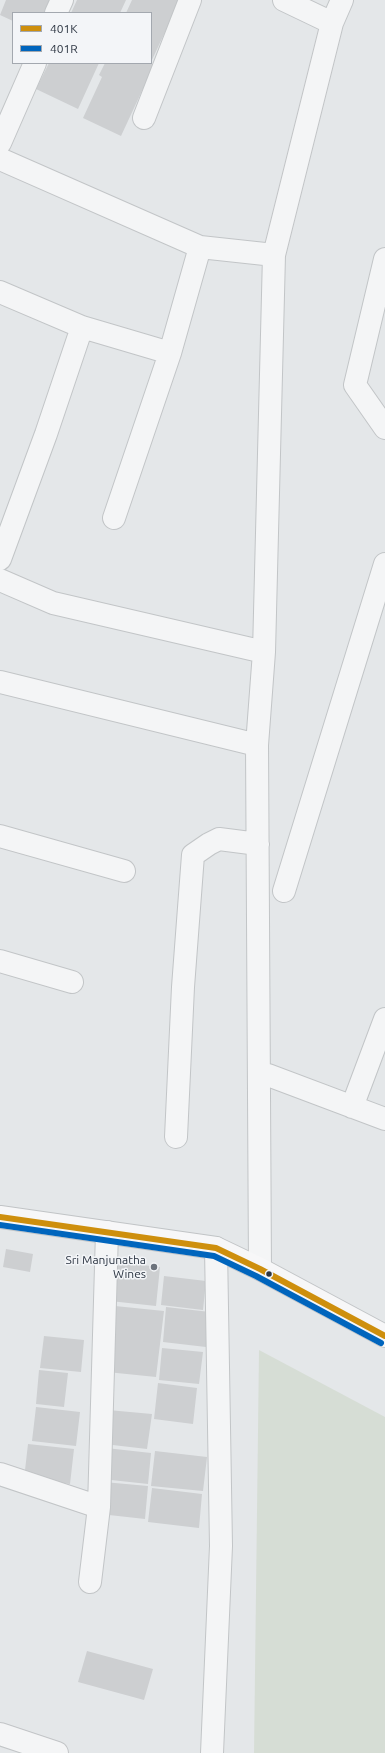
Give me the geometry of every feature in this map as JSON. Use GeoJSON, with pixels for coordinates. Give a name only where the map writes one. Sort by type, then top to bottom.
{"type":"FeatureCollection","features":[{"type":"Feature","properties":{"kind":"main road"},"geometry":{"type":"LineString","coordinates":[[0,1217],[216,1248],[260,1268],[385,1336]]}},
{"type":"Feature","properties":{"kind":"street"},"geometry":{"type":"LineString","coordinates":[[56,12],[62,0]]}},
{"type":"Feature","properties":{"kind":"street"},"geometry":{"type":"LineString","coordinates":[[144,118],[190,0]]}},
{"type":"Feature","properties":{"kind":"street"},"geometry":{"type":"LineString","coordinates":[[284,0],[332,23]]}},
{"type":"Feature","properties":{"kind":"street"},"geometry":{"type":"LineString","coordinates":[[260,1268],[257,745],[264,652],[274,255],[332,23],[342,0]]}},
{"type":"Feature","properties":{"kind":"street"},"geometry":{"type":"LineString","coordinates":[[0,142],[35,64]]}},
{"type":"Feature","properties":{"kind":"street"},"geometry":{"type":"LineString","coordinates":[[0,159],[200,247],[274,255]]}},
{"type":"Feature","properties":{"kind":"street"},"geometry":{"type":"LineString","coordinates":[[114,518],[170,353],[200,247]]}},
{"type":"Feature","properties":{"kind":"street"},"geometry":{"type":"LineString","coordinates":[[385,259],[355,384],[385,428]]}},
{"type":"Feature","properties":{"kind":"street"},"geometry":{"type":"LineString","coordinates":[[0,292],[82,327],[170,353]]}},
{"type":"Feature","properties":{"kind":"street"},"geometry":{"type":"LineString","coordinates":[[0,559],[46,434],[82,327]]}},
{"type":"Feature","properties":{"kind":"street"},"geometry":{"type":"LineString","coordinates":[[284,891],[385,564]]}},
{"type":"Feature","properties":{"kind":"street"},"geometry":{"type":"LineString","coordinates":[[0,580],[53,603],[264,652]]}},
{"type":"Feature","properties":{"kind":"street"},"geometry":{"type":"LineString","coordinates":[[0,682],[257,745]]}},
{"type":"Feature","properties":{"kind":"street"},"geometry":{"type":"LineString","coordinates":[[0,836],[124,871]]}},
{"type":"Feature","properties":{"kind":"street"},"geometry":{"type":"LineString","coordinates":[[176,1137],[183,987],[193,855],[219,839],[258,844]]}},
{"type":"Feature","properties":{"kind":"street"},"geometry":{"type":"LineString","coordinates":[[0,961],[72,982]]}},
{"type":"Feature","properties":{"kind":"street"},"geometry":{"type":"LineString","coordinates":[[352,1107],[385,1019]]}},
{"type":"Feature","properties":{"kind":"street"},"geometry":{"type":"LineString","coordinates":[[268,1075],[385,1119]]}},
{"type":"Feature","properties":{"kind":"street"},"geometry":{"type":"LineString","coordinates":[[90,1582],[99,1506],[107,1232]]}},
{"type":"Feature","properties":{"kind":"street"},"geometry":{"type":"LineString","coordinates":[[212,1753],[221,1546],[216,1248]]}},
{"type":"Feature","properties":{"kind":"street"},"geometry":{"type":"LineString","coordinates":[[0,1474],[99,1506]]}},
{"type":"Feature","properties":{"kind":"street"},"geometry":{"type":"LineString","coordinates":[[3,1742],[57,1753]]}},
{"type":"Feature","properties":{"kind":"shaded area"},"geometry":{"type":"Polygon","coordinates":[[[259,1350],[385,1417],[385,1753],[254,1753],[259,1350]]]}},
{"type":"Feature","properties":{"kind":"building"},"geometry":{"type":"Polygon","coordinates":[[[6,0],[51,0],[45,12],[12,12],[12,21],[0,15],[6,0]]]}},
{"type":"Feature","properties":{"kind":"building"},"geometry":{"type":"Polygon","coordinates":[[[77,0],[126,0],[120,12],[71,12],[77,0]]]}},
{"type":"Feature","properties":{"kind":"building"},"geometry":{"type":"Polygon","coordinates":[[[132,0],[177,0],[179,2],[152,60],[152,12],[126,12],[132,0]]]}},
{"type":"Feature","properties":{"kind":"building"},"geometry":{"type":"Polygon","coordinates":[[[48,64],[99,64],[78,109],[36,89],[48,64]]]}},
{"type":"Feature","properties":{"kind":"building"},"geometry":{"type":"Polygon","coordinates":[[[104,64],[152,64],[154,65],[121,136],[83,118],[102,77],[99,75],[104,64]]]}},
{"type":"Feature","properties":{"kind":"building"},"geometry":{"type":"Polygon","coordinates":[[[6,1249],[33,1254],[30,1272],[3,1267],[6,1249]]]}},
{"type":"Feature","properties":{"kind":"building"},"geometry":{"type":"Polygon","coordinates":[[[115,1262],[160,1267],[156,1306],[110,1301],[115,1262]]]}},
{"type":"Feature","properties":{"kind":"building"},"geometry":{"type":"Polygon","coordinates":[[[164,1276],[206,1281],[203,1310],[161,1305],[164,1276]]]}},
{"type":"Feature","properties":{"kind":"building"},"geometry":{"type":"Polygon","coordinates":[[[115,1306],[164,1311],[156,1377],[107,1372],[115,1306]]]}},
{"type":"Feature","properties":{"kind":"building"},"geometry":{"type":"Polygon","coordinates":[[[166,1307],[210,1312],[206,1347],[163,1342],[166,1307]]]}},
{"type":"Feature","properties":{"kind":"building"},"geometry":{"type":"Polygon","coordinates":[[[44,1336],[84,1340],[81,1372],[40,1368],[44,1336]]]}},
{"type":"Feature","properties":{"kind":"building"},"geometry":{"type":"Polygon","coordinates":[[[162,1348],[203,1352],[199,1384],[159,1380],[162,1348]]]}},
{"type":"Feature","properties":{"kind":"building"},"geometry":{"type":"Polygon","coordinates":[[[39,1370],[68,1373],[64,1407],[36,1404],[39,1370]]]}},
{"type":"Feature","properties":{"kind":"building"},"geometry":{"type":"Polygon","coordinates":[[[158,1383],[197,1388],[193,1424],[154,1419],[158,1383]]]}},
{"type":"Feature","properties":{"kind":"building"},"geometry":{"type":"Polygon","coordinates":[[[36,1407],[80,1412],[76,1446],[32,1441],[36,1407]]]}},
{"type":"Feature","properties":{"kind":"building"},"geometry":{"type":"Polygon","coordinates":[[[108,1410],[152,1414],[147,1449],[104,1444],[108,1410]]]}},
{"type":"Feature","properties":{"kind":"building"},"geometry":{"type":"Polygon","coordinates":[[[28,1444],[74,1449],[70,1484],[24,1479],[28,1444]]]}},
{"type":"Feature","properties":{"kind":"building"},"geometry":{"type":"Polygon","coordinates":[[[106,1448],[151,1453],[148,1484],[102,1479],[106,1448]]]}},
{"type":"Feature","properties":{"kind":"building"},"geometry":{"type":"Polygon","coordinates":[[[155,1451],[207,1457],[203,1491],[151,1486],[155,1451]]]}},
{"type":"Feature","properties":{"kind":"building"},"geometry":{"type":"Polygon","coordinates":[[[104,1482],[148,1486],[145,1519],[100,1514],[104,1482]]]}},
{"type":"Feature","properties":{"kind":"building"},"geometry":{"type":"Polygon","coordinates":[[[152,1488],[202,1494],[199,1528],[148,1522],[152,1488]]]}},
{"type":"Feature","properties":{"kind":"building"},"geometry":{"type":"Polygon","coordinates":[[[87,1651],[153,1669],[144,1700],[78,1682],[87,1651]]]}},
{"type":"Feature","properties":{"kind":"transit line","name":"401K"},"geometry":{"type":"LineString","coordinates":[[0,1217],[216,1248],[260,1269],[385,1336]]}},
{"type":"Feature","properties":{"kind":"transit line","name":"401R"},"geometry":{"type":"LineString","coordinates":[[0,1225],[214,1256],[256,1276],[381,1343]]}},
{"type":"Feature","properties":{"kind":"place","name":"Sri Manjunatha Wines"},"geometry":{"type":"Point","coordinates":[154,1267]}}]}
